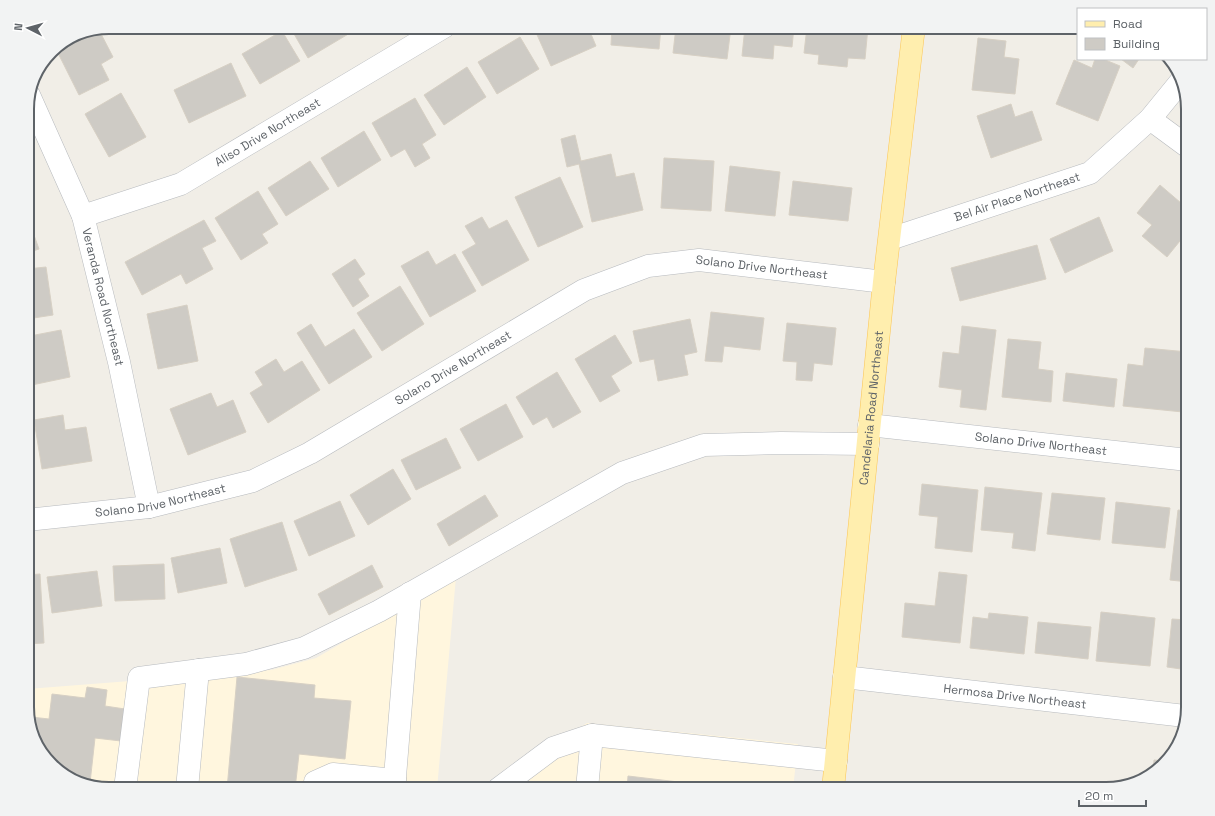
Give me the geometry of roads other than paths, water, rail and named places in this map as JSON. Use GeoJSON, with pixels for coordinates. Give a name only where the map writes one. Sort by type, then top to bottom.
{"type":"FeatureCollection","features":[{"type":"Feature","properties":{"kind":"main road","name":"Candelaria Road Northeast"},"geometry":{"type":"LineString","coordinates":[[834,782],[884,282],[913,34]]}},
{"type":"Feature","properties":{"kind":"street","name":"Aliso Drive Northeast"},"geometry":{"type":"LineString","coordinates":[[82,216],[181,184],[432,34]]}},
{"type":"Feature","properties":{"kind":"street","name":"Bel Air Place Northeast"},"geometry":{"type":"LineString","coordinates":[[890,239],[1090,173],[1150,119],[1177,86]]}},
{"type":"Feature","properties":{"kind":"street","name":"Veranda Road Northeast"},"geometry":{"type":"LineString","coordinates":[[34,104],[82,216],[119,362],[149,507]]}},
{"type":"Feature","properties":{"kind":"street"},"geometry":{"type":"LineString","coordinates":[[1150,119],[1181,142]]}},
{"type":"Feature","properties":{"kind":"street","name":"Solano Drive Northeast"},"geometry":{"type":"LineString","coordinates":[[34,519],[149,507],[252,480],[310,453],[584,290],[648,266],[698,260],[884,282]]}},
{"type":"Feature","properties":{"kind":"street","name":"Solano Drive Northeast"},"geometry":{"type":"LineString","coordinates":[[126,782],[139,678],[246,664],[304,648],[379,611],[622,473],[704,445],[781,443],[869,435],[1181,459]]}},
{"type":"Feature","properties":{"kind":"street"},"geometry":{"type":"LineString","coordinates":[[395,782],[410,593]]}},
{"type":"Feature","properties":{"kind":"street"},"geometry":{"type":"LineString","coordinates":[[188,782],[198,670]]}},
{"type":"Feature","properties":{"kind":"street","name":"Hermosa Drive Northeast"},"geometry":{"type":"LineString","coordinates":[[844,678],[1180,715]]}},
{"type":"Feature","properties":{"kind":"street"},"geometry":{"type":"LineString","coordinates":[[507,782],[553,748],[592,735],[836,761]]}},
{"type":"Feature","properties":{"kind":"street"},"geometry":{"type":"LineString","coordinates":[[588,782],[592,735]]}},
{"type":"Feature","properties":{"kind":"street"},"geometry":{"type":"LineString","coordinates":[[315,782],[332,774],[382,782]]}}]}
